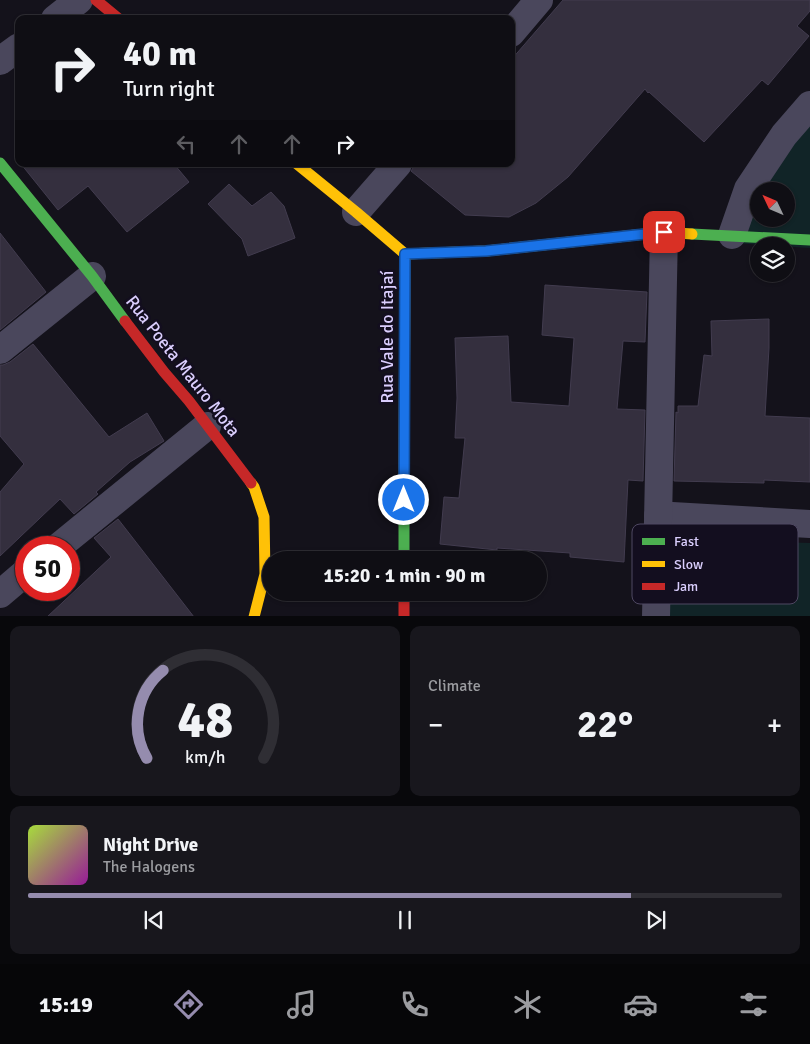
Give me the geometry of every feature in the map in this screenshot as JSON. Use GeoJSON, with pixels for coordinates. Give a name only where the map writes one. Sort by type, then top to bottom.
{"type":"FeatureCollection","features":[{"type":"Feature","properties":{"kind":"main road"},"geometry":{"type":"LineString","coordinates":[[96,0],[114,15]]}},
{"type":"Feature","properties":{"kind":"main road","name":"Rua Poeta Mauro Mota"},"geometry":{"type":"LineString","coordinates":[[0,163],[92,276],[254,487],[264,517],[265,574],[254,616]]}},
{"type":"Feature","properties":{"kind":"main road","name":"Rua Vale do Itajaí"},"geometry":{"type":"LineString","coordinates":[[301,167],[405,254],[404,551]]}},
{"type":"Feature","properties":{"kind":"main road"},"geometry":{"type":"LineString","coordinates":[[405,254],[486,251],[664,232],[810,240]]}},
{"type":"Feature","properties":{"kind":"main road"},"geometry":{"type":"LineString","coordinates":[[404,601],[404,616]]}},
{"type":"Feature","properties":{"kind":"street"},"geometry":{"type":"LineString","coordinates":[[59,15],[79,0]]}},
{"type":"Feature","properties":{"kind":"street"},"geometry":{"type":"LineString","coordinates":[[515,26],[528,4]]}},
{"type":"Feature","properties":{"kind":"street"},"geometry":{"type":"LineString","coordinates":[[0,61],[15,49]]}},
{"type":"Feature","properties":{"kind":"street"},"geometry":{"type":"LineString","coordinates":[[732,235],[748,189],[784,135],[810,105]]}},
{"type":"Feature","properties":{"kind":"street"},"geometry":{"type":"LineString","coordinates":[[356,212],[395,167]]}},
{"type":"Feature","properties":{"kind":"street"},"geometry":{"type":"LineString","coordinates":[[658,524],[664,232]]}},
{"type":"Feature","properties":{"kind":"street"},"geometry":{"type":"LineString","coordinates":[[0,350],[92,276]]}},
{"type":"Feature","properties":{"kind":"street"},"geometry":{"type":"LineString","coordinates":[[72,536],[207,426]]}},
{"type":"Feature","properties":{"kind":"street"},"geometry":{"type":"LineString","coordinates":[[658,516],[810,524]]}},
{"type":"Feature","properties":{"kind":"street"},"geometry":{"type":"LineString","coordinates":[[0,594],[15,581]]}},
{"type":"Feature","properties":{"kind":"green space"},"geometry":{"type":"Polygon","coordinates":[[[810,99],[810,248],[795,247],[795,237],[750,237],[750,244],[733,243],[750,202],[750,228],[795,228],[795,182],[758,182],[778,135],[810,99]]]}},
{"type":"Feature","properties":{"kind":"green space"},"geometry":{"type":"Polygon","coordinates":[[[798,543],[810,543],[810,616],[664,616],[665,604],[798,604],[798,543]]]}},
{"type":"Feature","properties":{"kind":"building"},"geometry":{"type":"Polygon","coordinates":[[[563,0],[810,0],[810,11],[797,26],[809,36],[768,85],[762,80],[704,142],[645,89],[568,177],[536,203],[509,217],[465,215],[411,171],[413,167],[515,167],[515,55],[563,0]]]}},
{"type":"Feature","properties":{"kind":"building"},"geometry":{"type":"Polygon","coordinates":[[[23,167],[176,167],[189,182],[127,232],[88,186],[58,210],[23,167]]]}},
{"type":"Feature","properties":{"kind":"building"},"geometry":{"type":"Polygon","coordinates":[[[229,184],[252,206],[271,192],[284,206],[295,238],[248,256],[242,239],[208,204],[229,184]]]}},
{"type":"Feature","properties":{"kind":"building"},"geometry":{"type":"Polygon","coordinates":[[[0,233],[46,292],[0,330],[0,233]]]}},
{"type":"Feature","properties":{"kind":"building"},"geometry":{"type":"Polygon","coordinates":[[[545,285],[647,292],[645,342],[623,341],[617,409],[645,410],[643,481],[628,480],[624,562],[570,557],[570,553],[497,548],[497,550],[440,544],[444,497],[459,498],[465,438],[455,438],[457,398],[455,338],[508,336],[511,402],[569,406],[574,338],[542,335],[545,285]]]}},
{"type":"Feature","properties":{"kind":"building"},"geometry":{"type":"Polygon","coordinates":[[[769,319],[765,416],[810,418],[810,482],[764,480],[764,483],[674,481],[676,412],[678,413],[678,406],[698,406],[704,355],[712,356],[711,321],[769,319]]]}},
{"type":"Feature","properties":{"kind":"building"},"geometry":{"type":"Polygon","coordinates":[[[33,344],[109,437],[147,413],[164,441],[130,462],[96,492],[98,494],[74,514],[60,499],[21,536],[15,536],[15,542],[0,556],[0,492],[24,464],[0,436],[0,365],[10,362],[33,344]]]}},
{"type":"Feature","properties":{"kind":"building"},"geometry":{"type":"Polygon","coordinates":[[[118,519],[193,616],[48,616],[64,601],[80,601],[80,586],[111,557],[94,538],[118,519]]]}},
{"type":"Feature","properties":{"kind":"traffic: fast"},"geometry":{"type":"LineString","coordinates":[[0,163],[92,276],[125,321]]}},
{"type":"Feature","properties":{"kind":"traffic: fast"},"geometry":{"type":"LineString","coordinates":[[692,234],[810,240]]}},
{"type":"Feature","properties":{"kind":"traffic: fast"},"geometry":{"type":"LineString","coordinates":[[404,483],[404,551]]}},
{"type":"Feature","properties":{"kind":"traffic: slow"},"geometry":{"type":"LineString","coordinates":[[301,167],[405,254],[404,483]]}},
{"type":"Feature","properties":{"kind":"traffic: slow"},"geometry":{"type":"LineString","coordinates":[[405,254],[486,251],[664,232],[692,234]]}},
{"type":"Feature","properties":{"kind":"traffic: slow"},"geometry":{"type":"LineString","coordinates":[[251,483],[264,517],[265,574],[254,616]]}},
{"type":"Feature","properties":{"kind":"traffic: jam"},"geometry":{"type":"LineString","coordinates":[[96,0],[114,15]]}},
{"type":"Feature","properties":{"kind":"traffic: jam"},"geometry":{"type":"LineString","coordinates":[[125,321],[251,483]]}},
{"type":"Feature","properties":{"kind":"traffic: jam"},"geometry":{"type":"LineString","coordinates":[[404,601],[404,616]]}},
{"type":"Feature","properties":{"kind":"route"},"geometry":{"type":"LineString","coordinates":[[404,500],[405,254],[486,251],[664,232]]}}]}
